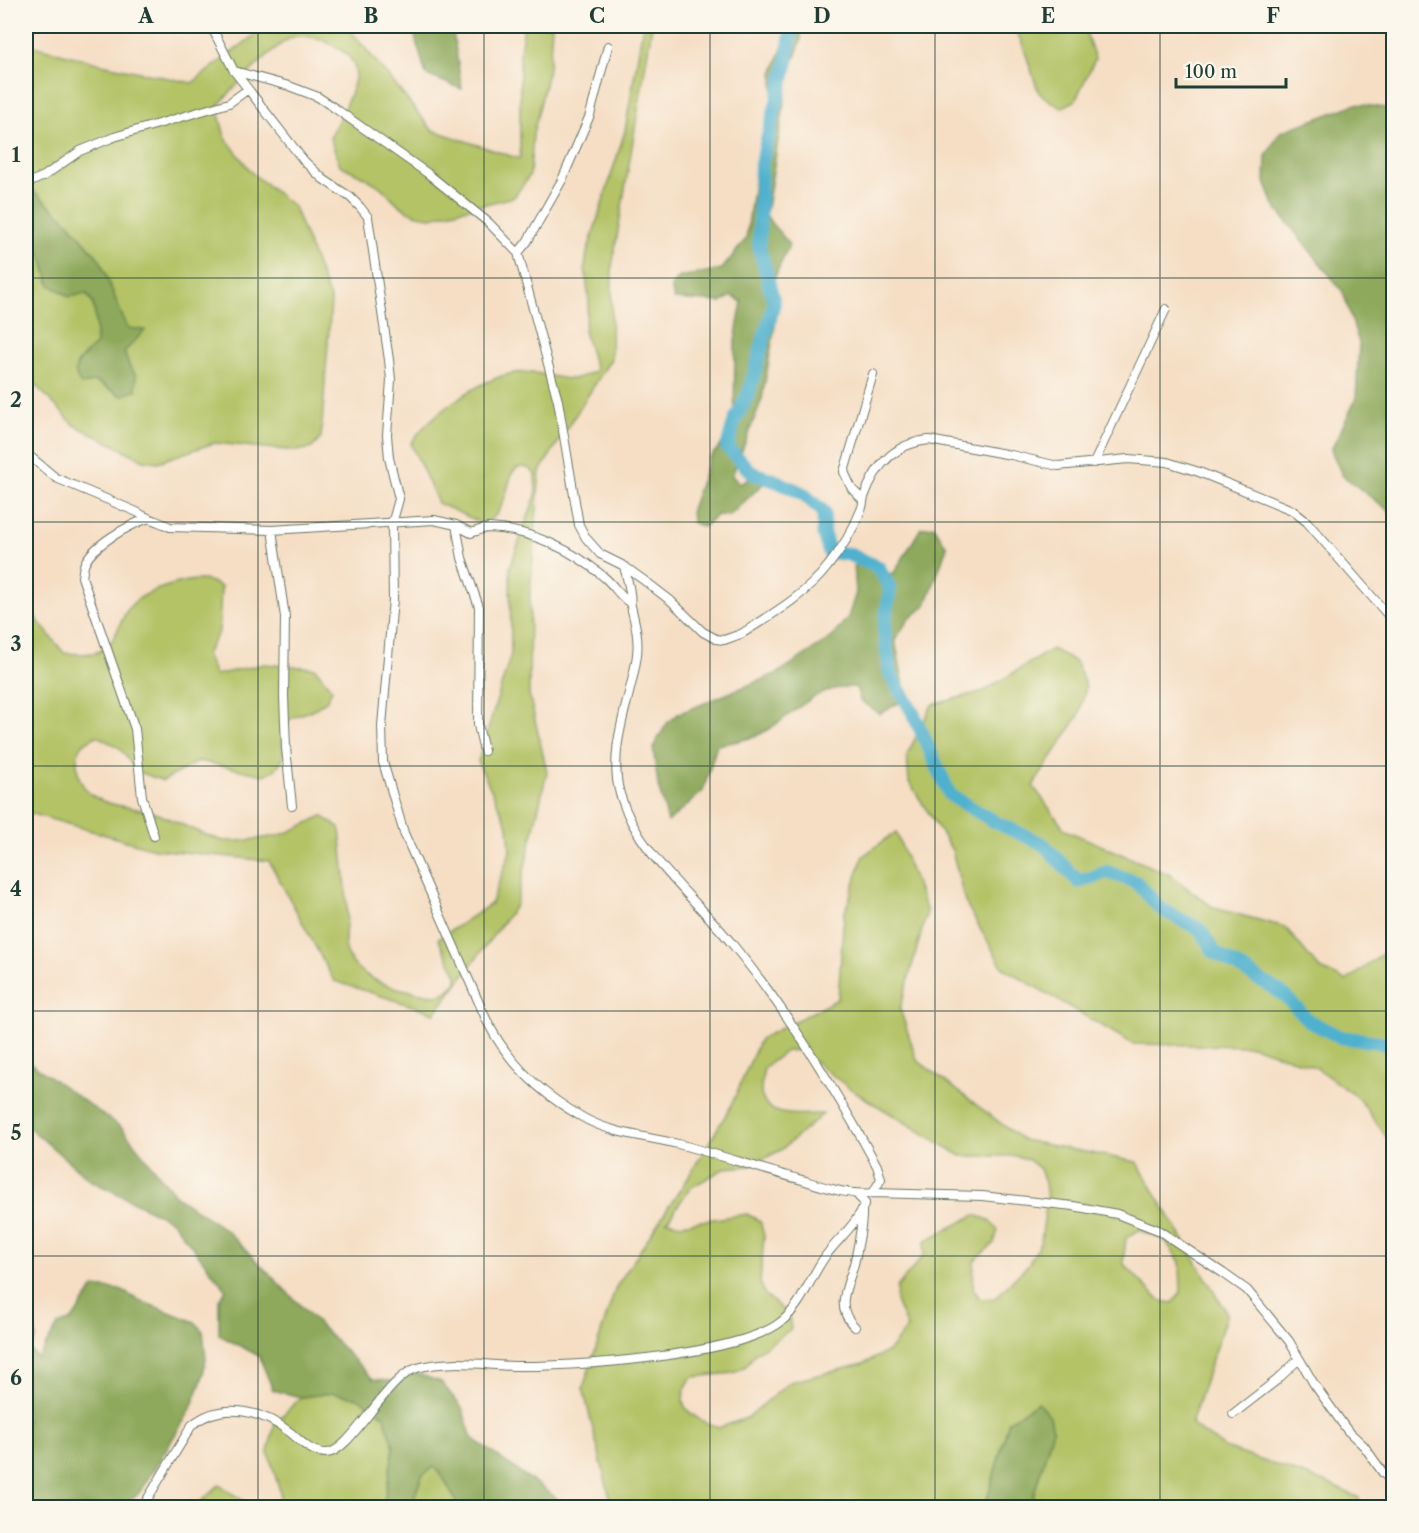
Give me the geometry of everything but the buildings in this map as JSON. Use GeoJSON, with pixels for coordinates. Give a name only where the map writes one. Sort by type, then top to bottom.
{"type":"FeatureCollection","features":[{"type":"Feature","properties":{"kind":"street"},"geometry":{"type":"LineString","coordinates":[[211,26],[234,71],[247,90],[304,161],[323,179],[350,197],[368,218],[391,380],[387,435],[389,458],[399,499],[392,524],[393,599],[382,726],[382,762],[404,833],[496,1040],[527,1077],[565,1107],[599,1125],[679,1144],[857,1195],[873,1192],[982,1196],[1073,1206],[1117,1214],[1140,1223],[1179,1243],[1247,1290],[1289,1341],[1314,1384],[1347,1430],[1364,1446],[1383,1473],[1394,1483]]}},
{"type":"Feature","properties":{"kind":"street"},"geometry":{"type":"LineString","coordinates":[[518,253],[527,242],[562,180],[590,115],[608,46]]}},
{"type":"Feature","properties":{"kind":"street"},"geometry":{"type":"LineString","coordinates":[[234,71],[288,86],[318,98],[336,109],[427,173],[489,223],[518,253],[558,401],[579,525],[586,538],[600,554],[624,566],[671,601],[703,632],[716,639],[731,639],[771,615],[817,580],[830,564],[854,525],[875,473],[883,461],[892,453],[915,441],[942,442],[1058,466],[1128,459],[1167,462],[1199,472],[1292,510],[1307,522],[1394,622]]}},
{"type":"Feature","properties":{"kind":"street"},"geometry":{"type":"LineString","coordinates":[[26,184],[44,176],[68,158],[88,147],[114,137],[229,103],[247,90]]}},
{"type":"Feature","properties":{"kind":"street"},"geometry":{"type":"LineString","coordinates":[[1094,463],[1166,309]]}},
{"type":"Feature","properties":{"kind":"street"},"geometry":{"type":"LineString","coordinates":[[863,500],[852,489],[844,472],[873,374]]}},
{"type":"Feature","properties":{"kind":"street"},"geometry":{"type":"LineString","coordinates":[[26,453],[56,478],[137,512],[146,519]]}},
{"type":"Feature","properties":{"kind":"street"},"geometry":{"type":"LineString","coordinates":[[154,836],[142,797],[135,729],[82,577],[86,561],[102,544],[122,529],[146,519],[155,519],[170,527],[272,530],[434,520],[456,525],[471,533],[487,528],[524,534],[547,541],[592,567],[630,603]]}},
{"type":"Feature","properties":{"kind":"street"},"geometry":{"type":"LineString","coordinates":[[456,525],[462,558],[479,607],[478,725],[484,752]]}},
{"type":"Feature","properties":{"kind":"street"},"geometry":{"type":"LineString","coordinates":[[272,530],[285,617],[284,696],[292,806]]}},
{"type":"Feature","properties":{"kind":"street"},"geometry":{"type":"LineString","coordinates":[[624,566],[631,595],[630,603],[636,622],[638,648],[616,762],[620,793],[625,807],[650,850],[732,944],[812,1054],[877,1166],[880,1179],[873,1192]]}},
{"type":"Feature","properties":{"kind":"street"},"geometry":{"type":"LineString","coordinates":[[855,1327],[848,1320],[844,1310],[844,1301],[845,1290],[853,1270],[862,1222],[864,1203],[857,1195]]}},
{"type":"Feature","properties":{"kind":"street"},"geometry":{"type":"LineString","coordinates":[[142,1508],[192,1425],[215,1412],[241,1410],[260,1416],[285,1428],[307,1447],[327,1453],[341,1448],[402,1377],[416,1368],[455,1364],[528,1366],[605,1361],[717,1346],[762,1334],[773,1328],[797,1306],[827,1253],[862,1211]]}},
{"type":"Feature","properties":{"kind":"street"},"geometry":{"type":"LineString","coordinates":[[1233,1414],[1277,1380],[1299,1359]]}},
{"type":"Feature","properties":{"kind":"green space"},"geometry":{"type":"Polygon","coordinates":[[[266,26],[347,26],[432,130],[520,159],[520,52],[524,26],[552,26],[549,68],[533,134],[530,175],[514,197],[431,217],[408,211],[379,186],[340,165],[330,138],[355,79],[354,65],[350,58],[329,43],[308,36],[296,36],[278,46],[217,107],[225,137],[252,173],[294,207],[331,301],[321,438],[312,448],[297,451],[214,443],[158,462],[144,460],[74,425],[26,375],[26,244],[41,253],[50,285],[70,297],[84,293],[92,303],[96,345],[78,362],[75,371],[122,396],[136,375],[130,368],[124,352],[144,330],[127,329],[100,260],[68,222],[30,188],[26,179],[26,44],[101,64],[192,83],[266,26]]]}},
{"type":"Feature","properties":{"kind":"green space"},"geometry":{"type":"Polygon","coordinates":[[[412,26],[452,26],[462,89],[426,75],[412,26]]]}},
{"type":"Feature","properties":{"kind":"green space"},"geometry":{"type":"Polygon","coordinates":[[[643,26],[652,26],[612,267],[611,359],[540,471],[530,594],[529,694],[547,772],[516,905],[435,1013],[334,981],[269,861],[154,849],[26,812],[26,606],[64,653],[92,653],[100,651],[110,643],[128,609],[142,597],[177,583],[209,581],[221,587],[219,632],[206,654],[215,675],[264,664],[315,668],[332,689],[327,700],[316,708],[290,719],[282,731],[283,758],[275,770],[264,775],[199,761],[163,781],[136,771],[120,748],[97,736],[85,743],[78,752],[79,778],[95,797],[120,806],[161,815],[225,841],[253,840],[280,835],[322,816],[340,828],[347,907],[345,944],[353,963],[370,977],[402,989],[436,995],[452,988],[457,982],[457,975],[438,939],[491,904],[510,852],[508,826],[478,762],[511,654],[510,567],[536,495],[535,474],[524,467],[517,468],[512,473],[499,511],[488,521],[481,523],[438,503],[411,444],[430,421],[443,410],[472,390],[502,376],[529,373],[570,379],[596,371],[584,331],[589,302],[585,267],[587,253],[625,131],[643,26]]]}},
{"type":"Feature","properties":{"kind":"green space"},"geometry":{"type":"Polygon","coordinates":[[[790,26],[801,26],[801,40],[789,74],[766,214],[789,245],[774,279],[777,314],[762,399],[732,476],[740,484],[752,477],[764,483],[729,516],[717,515],[703,527],[692,522],[691,509],[709,459],[734,429],[735,340],[742,302],[732,296],[721,302],[674,299],[671,286],[680,277],[722,269],[746,239],[757,161],[774,112],[773,73],[790,26]]]}},
{"type":"Feature","properties":{"kind":"green space"},"geometry":{"type":"Polygon","coordinates":[[[1012,26],[1084,26],[1095,59],[1075,101],[1061,108],[1039,93],[1021,40],[1012,26]]]}},
{"type":"Feature","properties":{"kind":"green space"},"geometry":{"type":"Polygon","coordinates":[[[1356,104],[1386,108],[1393,115],[1393,518],[1389,511],[1342,475],[1331,450],[1356,399],[1359,343],[1343,292],[1275,207],[1265,182],[1266,156],[1280,132],[1356,104]]]}},
{"type":"Feature","properties":{"kind":"green space"},"geometry":{"type":"Polygon","coordinates":[[[26,179],[30,188],[68,222],[100,260],[127,328],[145,330],[124,352],[130,368],[136,375],[136,390],[122,396],[96,381],[82,385],[77,379],[78,363],[96,344],[94,309],[85,293],[70,297],[50,285],[41,253],[26,244],[26,179]]]}},
{"type":"Feature","properties":{"kind":"green space"},"geometry":{"type":"Polygon","coordinates":[[[934,526],[947,547],[926,605],[908,620],[895,640],[905,691],[899,703],[879,714],[860,700],[856,687],[828,691],[805,702],[774,726],[757,735],[717,745],[703,791],[668,822],[658,785],[653,748],[667,723],[678,714],[778,673],[832,637],[848,617],[856,593],[854,566],[863,557],[881,575],[894,573],[921,528],[934,526]]]}},
{"type":"Feature","properties":{"kind":"green space"},"geometry":{"type":"Polygon","coordinates":[[[1052,649],[1076,662],[1086,687],[1079,715],[1033,786],[1065,830],[1170,875],[1214,908],[1285,927],[1319,968],[1346,981],[1388,950],[1393,941],[1393,1146],[1359,1099],[1315,1067],[1253,1046],[1133,1044],[1003,968],[965,902],[952,850],[909,782],[907,755],[932,705],[984,691],[1052,649]]]}},
{"type":"Feature","properties":{"kind":"green space"},"geometry":{"type":"Polygon","coordinates":[[[896,832],[927,912],[900,1009],[917,1060],[1023,1140],[1137,1162],[1227,1313],[1191,1424],[1225,1448],[1325,1482],[1359,1498],[1359,1507],[1030,1507],[1053,1430],[1009,1421],[985,1507],[612,1507],[583,1388],[616,1287],[687,1179],[730,1108],[760,1039],[838,999],[844,915],[863,856],[896,832]],[[799,1050],[786,1051],[764,1068],[762,1097],[772,1109],[780,1112],[797,1115],[823,1114],[781,1150],[749,1166],[725,1168],[690,1188],[667,1221],[681,1224],[747,1214],[760,1221],[764,1236],[760,1282],[765,1295],[789,1315],[791,1329],[755,1354],[746,1366],[734,1373],[692,1377],[683,1396],[687,1410],[718,1428],[747,1418],[790,1382],[863,1364],[889,1351],[907,1328],[896,1301],[897,1287],[924,1255],[925,1241],[975,1215],[989,1220],[998,1230],[994,1243],[974,1261],[973,1288],[980,1299],[995,1298],[1028,1265],[1041,1241],[1047,1199],[1045,1183],[1040,1169],[1029,1160],[1017,1156],[961,1156],[856,1093],[799,1050]],[[1139,1230],[1126,1238],[1123,1263],[1160,1301],[1173,1303],[1181,1292],[1180,1262],[1165,1240],[1139,1230]]]}},
{"type":"Feature","properties":{"kind":"green space"},"geometry":{"type":"Polygon","coordinates":[[[26,1060],[122,1128],[175,1195],[227,1231],[373,1379],[392,1381],[409,1371],[441,1382],[462,1408],[472,1438],[569,1507],[459,1507],[444,1479],[434,1467],[422,1475],[412,1504],[396,1507],[385,1498],[394,1447],[384,1416],[358,1398],[333,1393],[301,1397],[273,1390],[259,1356],[219,1335],[219,1299],[226,1290],[172,1221],[90,1180],[26,1125],[26,1060]]]}},
{"type":"Feature","properties":{"kind":"green space"},"geometry":{"type":"Polygon","coordinates":[[[94,1287],[121,1290],[138,1300],[195,1322],[203,1331],[206,1359],[202,1380],[190,1411],[139,1493],[119,1507],[26,1507],[26,1320],[33,1314],[36,1339],[29,1349],[38,1358],[58,1325],[72,1320],[94,1287]]]}},
{"type":"Feature","properties":{"kind":"green space"},"geometry":{"type":"Polygon","coordinates":[[[333,1393],[359,1398],[384,1416],[394,1447],[385,1498],[396,1507],[280,1507],[280,1491],[268,1452],[275,1423],[301,1397],[333,1393]]]}},
{"type":"Feature","properties":{"kind":"green space"},"geometry":{"type":"Polygon","coordinates":[[[1038,1402],[1050,1416],[1053,1430],[1030,1507],[985,1507],[1009,1421],[1038,1402]]]}},
{"type":"Feature","properties":{"kind":"green space"},"geometry":{"type":"Polygon","coordinates":[[[434,1467],[444,1479],[459,1507],[403,1508],[412,1504],[422,1475],[434,1467]]]}},
{"type":"Feature","properties":{"kind":"green space"},"geometry":{"type":"Polygon","coordinates":[[[219,1485],[253,1507],[195,1507],[219,1485]]]}},
{"type":"Feature","properties":{"kind":"waterway"},"geometry":{"type":"LineString","coordinates":[[792,26],[786,67],[761,164],[759,246],[774,303],[748,395],[735,420],[727,447],[752,473],[802,493],[824,512],[823,532],[829,552],[848,554],[878,567],[890,588],[884,629],[890,674],[913,713],[950,795],[995,822],[1043,844],[1079,882],[1107,872],[1136,882],[1161,909],[1201,930],[1214,952],[1283,994],[1309,1021],[1340,1037],[1379,1042],[1394,1048]]}}]}
